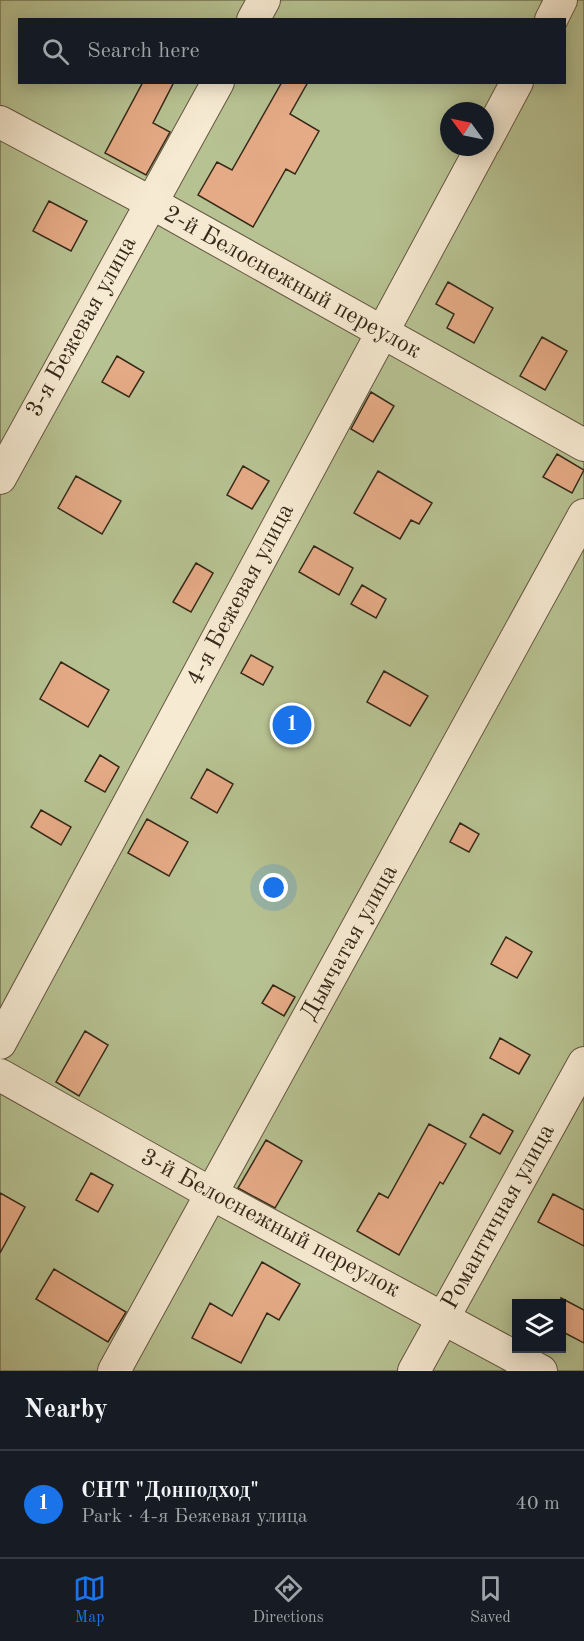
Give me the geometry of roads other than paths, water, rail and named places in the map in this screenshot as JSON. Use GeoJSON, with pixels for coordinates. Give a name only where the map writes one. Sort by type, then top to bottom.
{"type":"FeatureCollection","features":[{"type":"Feature","properties":{"kind":"street"},"geometry":{"type":"LineString","coordinates":[[254,18],[264,0]]}},
{"type":"Feature","properties":{"kind":"street"},"geometry":{"type":"LineString","coordinates":[[552,18],[561,0]]}},
{"type":"Feature","properties":{"kind":"street","name":"3-я Бежевая улица"},"geometry":{"type":"LineString","coordinates":[[0,478],[217,84]]}},
{"type":"Feature","properties":{"kind":"street"},"geometry":{"type":"LineString","coordinates":[[494,125],[516,84]]}},
{"type":"Feature","properties":{"kind":"street","name":"2-й Белоснежный переулок"},"geometry":{"type":"LineString","coordinates":[[0,122],[150,202],[382,334],[584,445]]}},
{"type":"Feature","properties":{"kind":"street","name":"4-я Бежевая улица"},"geometry":{"type":"LineString","coordinates":[[0,1043],[477,156]]}},
{"type":"Feature","properties":{"kind":"street","name":"Дымчатая улица"},"geometry":{"type":"LineString","coordinates":[[114,1371],[584,515]]}},
{"type":"Feature","properties":{"kind":"street","name":"Романтичная улица"},"geometry":{"type":"LineString","coordinates":[[414,1371],[584,1063]]}},
{"type":"Feature","properties":{"kind":"street","name":"3-й Белоснежный переулок"},"geometry":{"type":"LineString","coordinates":[[0,1075],[212,1194],[541,1371]]}},
{"type":"Feature","properties":{"kind":"place","name":"СНТ \"Донподход\""},"geometry":{"type":"Point","coordinates":[292,725]}}]}
